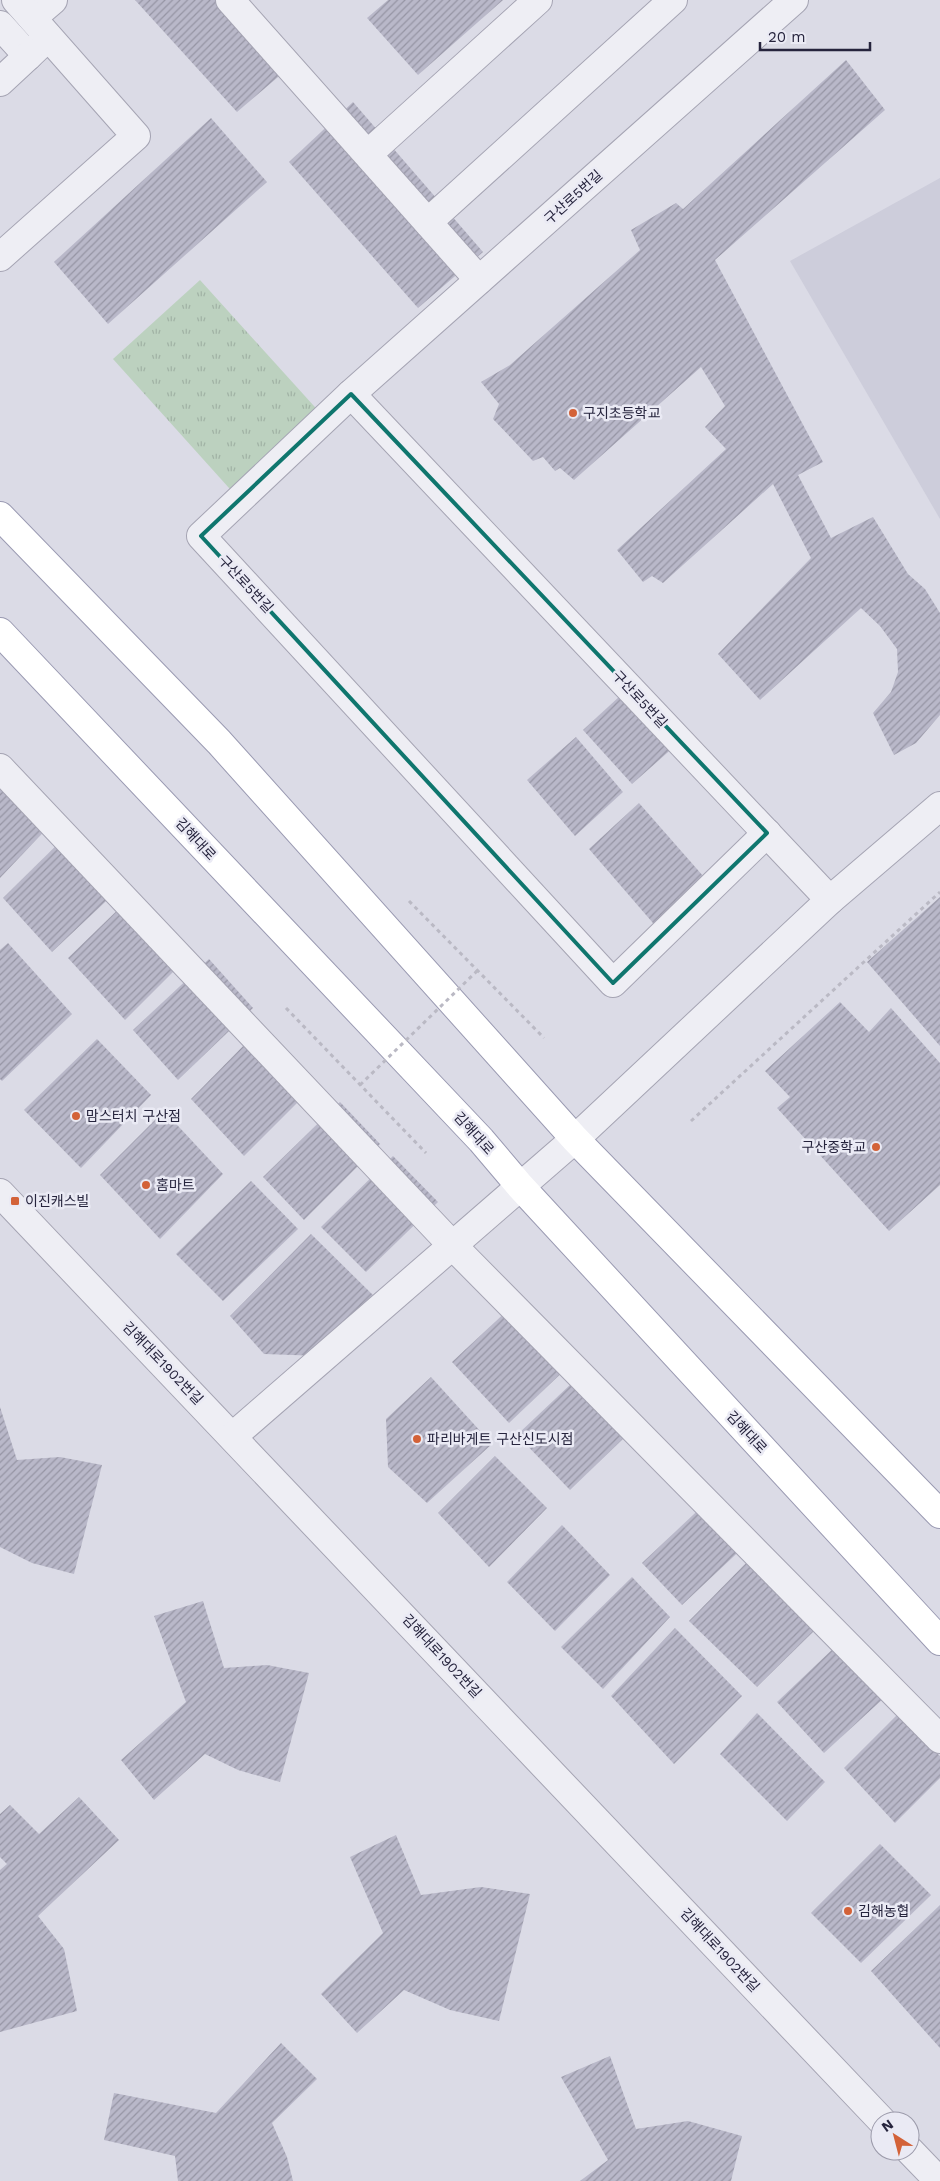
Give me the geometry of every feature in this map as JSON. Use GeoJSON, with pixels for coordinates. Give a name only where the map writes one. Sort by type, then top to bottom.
{"type":"FeatureCollection","features":[{"type":"Feature","properties":{"kind":"main road"},"geometry":{"type":"LineString","coordinates":[[0,516],[219,742],[575,1138],[940,1514]]}},
{"type":"Feature","properties":{"kind":"main road","name":"김해대로"},"geometry":{"type":"LineString","coordinates":[[0,632],[481,1140],[520,1186],[940,1641]]}},
{"type":"Feature","properties":{"kind":"street"},"geometry":{"type":"LineString","coordinates":[[0,82],[28,56],[32,18],[53,0]]}},
{"type":"Feature","properties":{"kind":"street"},"geometry":{"type":"LineString","coordinates":[[230,0],[479,280]]}},
{"type":"Feature","properties":{"kind":"street"},"geometry":{"type":"LineString","coordinates":[[368,154],[538,0]]}},
{"type":"Feature","properties":{"kind":"street"},"geometry":{"type":"LineString","coordinates":[[428,222],[673,0]]}},
{"type":"Feature","properties":{"kind":"street","name":"구산로5번길"},"geometry":{"type":"LineString","coordinates":[[767,832],[613,983],[201,536],[351,394],[794,0]]}},
{"type":"Feature","properties":{"kind":"street"},"geometry":{"type":"LineString","coordinates":[[0,257],[136,136],[32,18]]}},
{"type":"Feature","properties":{"kind":"street"},"geometry":{"type":"LineString","coordinates":[[0,25],[28,56]]}},
{"type":"Feature","properties":{"kind":"street","name":"구산로5번길"},"geometry":{"type":"LineString","coordinates":[[351,394],[830,900]]}},
{"type":"Feature","properties":{"kind":"street"},"geometry":{"type":"LineString","coordinates":[[0,768],[453,1246],[940,1739]]}},
{"type":"Feature","properties":{"kind":"street"},"geometry":{"type":"LineString","coordinates":[[233,1436],[575,1138],[830,900],[940,806]]}},
{"type":"Feature","properties":{"kind":"street","name":"김해대로1902번길"},"geometry":{"type":"LineString","coordinates":[[0,1193],[873,2111]]}},
{"type":"Feature","properties":{"kind":"street"},"geometry":{"type":"LineString","coordinates":[[920,2161],[935,2177]]}},
{"type":"Feature","properties":{"kind":"path"},"geometry":{"type":"LineString","coordinates":[[691,1121],[940,892]]}},
{"type":"Feature","properties":{"kind":"path"},"geometry":{"type":"LineString","coordinates":[[404,895],[544,1038]]}},
{"type":"Feature","properties":{"kind":"path"},"geometry":{"type":"LineString","coordinates":[[360,1085],[478,970]]}},
{"type":"Feature","properties":{"kind":"path"},"geometry":{"type":"LineString","coordinates":[[286,1008],[426,1154]]}},
{"type":"Feature","properties":{"kind":"highlighted area"},"geometry":{"type":"Polygon","coordinates":[[[351,394],[767,833],[613,983],[201,536],[351,394]]]}},
{"type":"Feature","properties":{"kind":"shaded area"},"geometry":{"type":"Polygon","coordinates":[[[940,178],[940,519],[790,261],[940,178]]]}},
{"type":"Feature","properties":{"kind":"green space"},"geometry":{"type":"Polygon","coordinates":[[[200,280],[323,416],[238,498],[113,359],[200,280]]]}},
{"type":"Feature","properties":{"kind":"building"},"geometry":{"type":"Polygon","coordinates":[[[135,0],[244,0],[298,60],[237,112],[135,0]]]}},
{"type":"Feature","properties":{"kind":"building"},"geometry":{"type":"Polygon","coordinates":[[[388,0],[503,0],[418,75],[367,18],[388,0]]]}},
{"type":"Feature","properties":{"kind":"building","name":"구지초등학교"},"geometry":{"type":"Polygon","coordinates":[[[846,60],[885,110],[715,260],[823,462],[798,475],[831,538],[873,517],[908,574],[925,589],[940,613],[940,715],[916,743],[894,755],[873,713],[891,692],[898,672],[897,649],[880,626],[861,608],[760,700],[718,654],[811,558],[773,484],[663,583],[652,576],[643,582],[617,550],[726,449],[705,427],[725,406],[701,367],[574,480],[560,468],[555,471],[543,457],[533,461],[493,419],[499,404],[481,382],[510,365],[640,250],[631,230],[676,203],[683,209],[846,60]]]}},
{"type":"Feature","properties":{"kind":"building"},"geometry":{"type":"Polygon","coordinates":[[[353,102],[483,252],[418,308],[289,162],[353,102]]]}},
{"type":"Feature","properties":{"kind":"building"},"geometry":{"type":"Polygon","coordinates":[[[211,118],[267,182],[108,324],[54,262],[211,118]]]}},
{"type":"Feature","properties":{"kind":"building"},"geometry":{"type":"Polygon","coordinates":[[[633,684],[684,738],[632,784],[583,730],[633,684]]]}},
{"type":"Feature","properties":{"kind":"building"},"geometry":{"type":"Polygon","coordinates":[[[576,737],[623,792],[575,836],[527,780],[576,737]]]}},
{"type":"Feature","properties":{"kind":"building"},"geometry":{"type":"Polygon","coordinates":[[[0,771],[54,821],[0,878],[0,771]]]}},
{"type":"Feature","properties":{"kind":"building"},"geometry":{"type":"Polygon","coordinates":[[[639,803],[711,885],[659,930],[589,849],[639,803]]]}},
{"type":"Feature","properties":{"kind":"building"},"geometry":{"type":"Polygon","coordinates":[[[71,831],[120,888],[52,952],[3,898],[71,831]]]}},
{"type":"Feature","properties":{"kind":"building"},"geometry":{"type":"Polygon","coordinates":[[[131,897],[188,957],[125,1020],[68,958],[131,897]]]}},
{"type":"Feature","properties":{"kind":"building"},"geometry":{"type":"Polygon","coordinates":[[[940,897],[940,1046],[867,962],[940,897]]]}},
{"type":"Feature","properties":{"kind":"building"},"geometry":{"type":"Polygon","coordinates":[[[8,943],[72,1014],[2,1081],[0,1079],[0,950],[8,943]]]}},
{"type":"Feature","properties":{"kind":"building"},"geometry":{"type":"Polygon","coordinates":[[[209,959],[253,1008],[178,1080],[133,1030],[209,959]]]}},
{"type":"Feature","properties":{"kind":"building","name":"구산중학교"},"geometry":{"type":"Polygon","coordinates":[[[840,1002],[869,1032],[891,1008],[940,1063],[940,1185],[889,1231],[777,1108],[790,1097],[765,1071],[840,1002]]]}},
{"type":"Feature","properties":{"kind":"building"},"geometry":{"type":"Polygon","coordinates":[[[251,1038],[306,1094],[244,1156],[191,1099],[251,1038]]]}},
{"type":"Feature","properties":{"kind":"building"},"geometry":{"type":"Polygon","coordinates":[[[97,1039],[151,1095],[81,1168],[24,1110],[97,1039]]]}},
{"type":"Feature","properties":{"kind":"building"},"geometry":{"type":"Polygon","coordinates":[[[340,1102],[380,1144],[304,1220],[263,1177],[340,1102]]]}},
{"type":"Feature","properties":{"kind":"building"},"geometry":{"type":"Polygon","coordinates":[[[164,1111],[223,1174],[160,1239],[100,1175],[164,1111]]]}},
{"type":"Feature","properties":{"kind":"building"},"geometry":{"type":"Polygon","coordinates":[[[393,1156],[438,1202],[366,1272],[321,1227],[393,1156]]]}},
{"type":"Feature","properties":{"kind":"building"},"geometry":{"type":"Polygon","coordinates":[[[251,1181],[298,1229],[223,1301],[176,1254],[251,1181]]]}},
{"type":"Feature","properties":{"kind":"building"},"geometry":{"type":"Polygon","coordinates":[[[311,1234],[377,1299],[321,1356],[264,1354],[230,1316],[311,1234]]]}},
{"type":"Feature","properties":{"kind":"building"},"geometry":{"type":"Polygon","coordinates":[[[511,1307],[569,1366],[509,1423],[452,1362],[511,1307]]]}},
{"type":"Feature","properties":{"kind":"building"},"geometry":{"type":"Polygon","coordinates":[[[431,1377],[492,1444],[427,1503],[388,1467],[386,1419],[431,1377]]]}},
{"type":"Feature","properties":{"kind":"building"},"geometry":{"type":"Polygon","coordinates":[[[573,1382],[626,1436],[570,1490],[517,1435],[573,1382]]]}},
{"type":"Feature","properties":{"kind":"building"},"geometry":{"type":"Polygon","coordinates":[[[0,1407],[17,1460],[60,1457],[102,1465],[74,1574],[32,1563],[0,1547],[0,1407]]]}},
{"type":"Feature","properties":{"kind":"building"},"geometry":{"type":"Polygon","coordinates":[[[495,1456],[547,1508],[489,1567],[438,1513],[495,1456]]]}},
{"type":"Feature","properties":{"kind":"building"},"geometry":{"type":"Polygon","coordinates":[[[710,1499],[750,1541],[682,1605],[642,1563],[710,1499]]]}},
{"type":"Feature","properties":{"kind":"building"},"geometry":{"type":"Polygon","coordinates":[[[562,1525],[610,1575],[555,1631],[507,1582],[562,1525]]]}},
{"type":"Feature","properties":{"kind":"building"},"geometry":{"type":"Polygon","coordinates":[[[750,1559],[817,1628],[757,1687],[689,1621],[750,1559]]]}},
{"type":"Feature","properties":{"kind":"building"},"geometry":{"type":"Polygon","coordinates":[[[632,1577],[670,1617],[603,1689],[561,1647],[632,1577]]]}},
{"type":"Feature","properties":{"kind":"building"},"geometry":{"type":"Polygon","coordinates":[[[203,1601],[224,1668],[267,1665],[309,1673],[280,1782],[238,1770],[205,1754],[154,1800],[121,1760],[186,1702],[154,1616],[203,1601]]]}},
{"type":"Feature","properties":{"kind":"building"},"geometry":{"type":"Polygon","coordinates":[[[675,1628],[742,1696],[674,1764],[611,1696],[675,1628]]]}},
{"type":"Feature","properties":{"kind":"building"},"geometry":{"type":"Polygon","coordinates":[[[837,1645],[885,1697],[824,1753],[777,1702],[837,1645]]]}},
{"type":"Feature","properties":{"kind":"building"},"geometry":{"type":"Polygon","coordinates":[[[757,1713],[825,1782],[787,1821],[720,1754],[757,1713]]]}},
{"type":"Feature","properties":{"kind":"building"},"geometry":{"type":"Polygon","coordinates":[[[897,1715],[940,1756],[940,1778],[895,1823],[844,1768],[897,1715]]]}},
{"type":"Feature","properties":{"kind":"building"},"geometry":{"type":"Polygon","coordinates":[[[79,1797],[119,1840],[38,1916],[64,1949],[77,2011],[0,2032],[0,1870],[7,1864],[0,1857],[0,1814],[10,1805],[39,1834],[79,1797]]]}},
{"type":"Feature","properties":{"kind":"building"},"geometry":{"type":"Polygon","coordinates":[[[396,1835],[421,1895],[481,1887],[530,1894],[499,2021],[450,2010],[404,1990],[357,2033],[321,1994],[383,1933],[350,1857],[396,1835]]]}},
{"type":"Feature","properties":{"kind":"building"},"geometry":{"type":"Polygon","coordinates":[[[880,1844],[931,1895],[861,1963],[811,1913],[880,1844]]]}},
{"type":"Feature","properties":{"kind":"building"},"geometry":{"type":"Polygon","coordinates":[[[940,1905],[940,2048],[871,1971],[940,1905]]]}},
{"type":"Feature","properties":{"kind":"building"},"geometry":{"type":"Polygon","coordinates":[[[281,2043],[317,2079],[272,2123],[287,2157],[293,2181],[178,2181],[175,2156],[104,2140],[114,2093],[216,2113],[281,2043]]]}},
{"type":"Feature","properties":{"kind":"building"},"geometry":{"type":"Polygon","coordinates":[[[610,2056],[636,2129],[688,2121],[742,2136],[731,2181],[580,2181],[608,2160],[561,2077],[610,2056]]]}},
{"type":"Feature","properties":{"kind":"place","name":"구지초등학교"},"geometry":{"type":"Point","coordinates":[573,413]}},
{"type":"Feature","properties":{"kind":"place","name":"맘스터치 구산점"},"geometry":{"type":"Point","coordinates":[76,1116]}},
{"type":"Feature","properties":{"kind":"place","name":"구산중학교"},"geometry":{"type":"Point","coordinates":[876,1147]}},
{"type":"Feature","properties":{"kind":"place","name":"홈마트"},"geometry":{"type":"Point","coordinates":[146,1185]}},
{"type":"Feature","properties":{"kind":"place","name":"이진캐스빌"},"geometry":{"type":"Point","coordinates":[15,1201]}},
{"type":"Feature","properties":{"kind":"place","name":"파리바게트 구산신도시점"},"geometry":{"type":"Point","coordinates":[417,1439]}},
{"type":"Feature","properties":{"kind":"place","name":"김해농협"},"geometry":{"type":"Point","coordinates":[848,1911]}}]}
